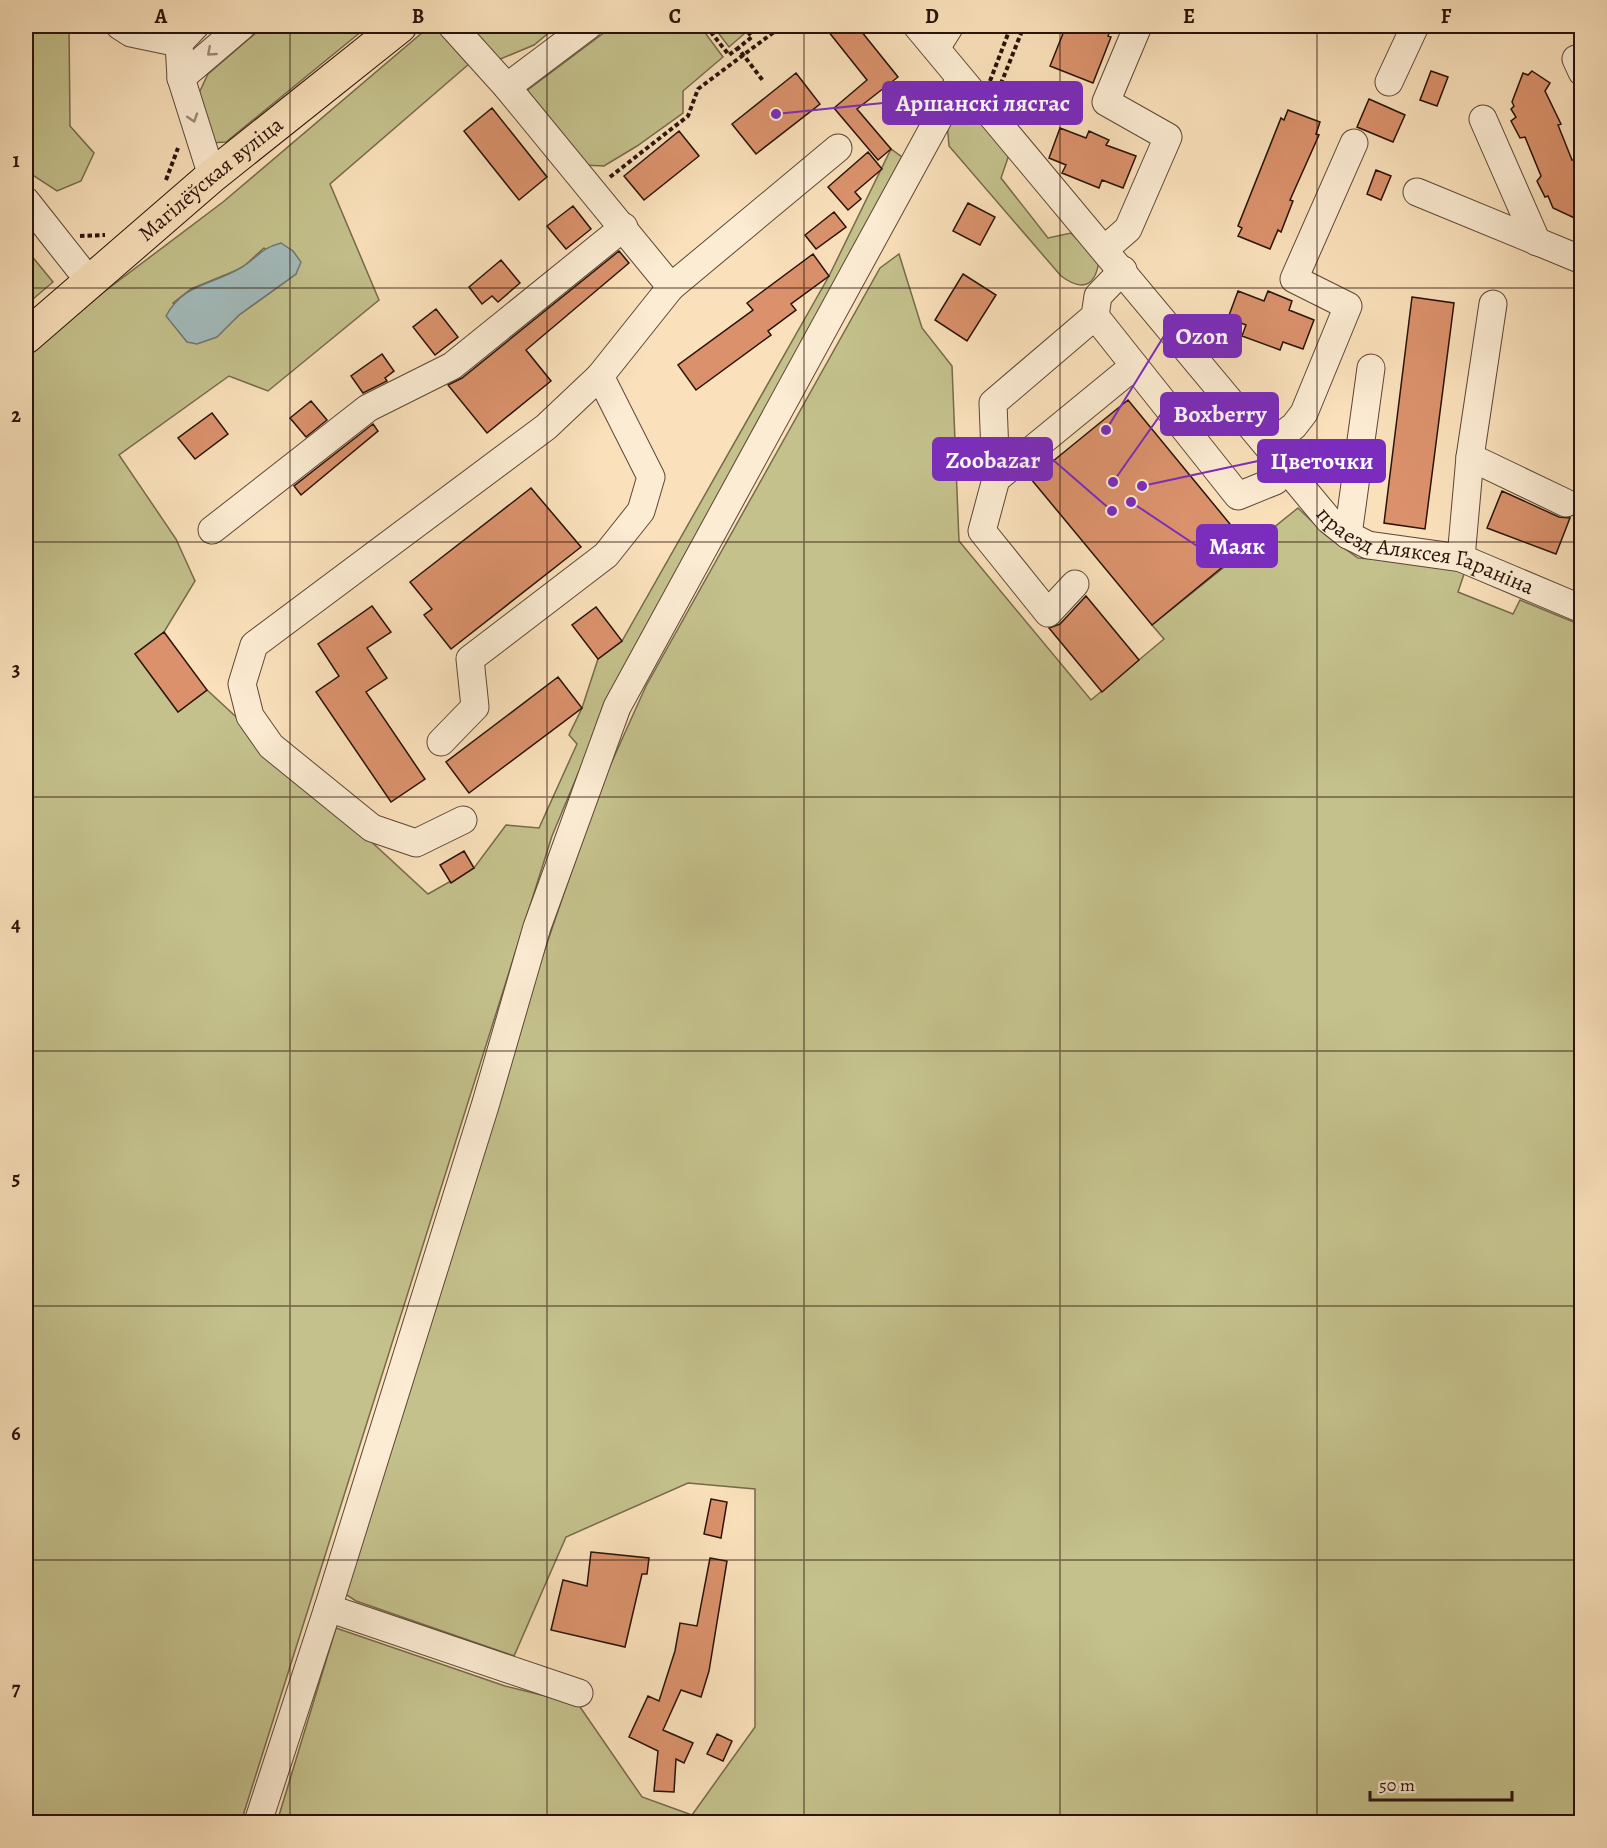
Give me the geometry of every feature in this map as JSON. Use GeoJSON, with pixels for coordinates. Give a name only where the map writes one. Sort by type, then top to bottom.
{"type":"FeatureCollection","features":[{"type":"Feature","properties":{"kind":"main road","name":"Магілёўская вуліца"},"geometry":{"type":"LineString","coordinates":[[26,337],[212,176],[400,26]]}},
{"type":"Feature","properties":{"kind":"street"},"geometry":{"type":"LineString","coordinates":[[120,26],[131,33],[187,34],[181,78],[212,176]]}},
{"type":"Feature","properties":{"kind":"street"},"geometry":{"type":"LineString","coordinates":[[181,78],[242,26]]}},
{"type":"Feature","properties":{"kind":"street"},"geometry":{"type":"LineString","coordinates":[[452,26],[507,87],[671,287]]}},
{"type":"Feature","properties":{"kind":"street","name":"праезд Аляксея Гараніна"},"geometry":{"type":"LineString","coordinates":[[917,26],[1123,270],[1329,520],[1348,535],[1368,545],[1461,558],[1581,609]]}},
{"type":"Feature","properties":{"kind":"street"},"geometry":{"type":"LineString","coordinates":[[936,48],[950,26]]}},
{"type":"Feature","properties":{"kind":"street"},"geometry":{"type":"LineString","coordinates":[[1105,249],[1128,229],[1168,137],[1106,102],[1138,26]]}},
{"type":"Feature","properties":{"kind":"street"},"geometry":{"type":"LineString","coordinates":[[1389,82],[1415,26]]}},
{"type":"Feature","properties":{"kind":"street"},"geometry":{"type":"LineString","coordinates":[[507,87],[578,29]]}},
{"type":"Feature","properties":{"kind":"street"},"geometry":{"type":"LineString","coordinates":[[258,1822],[328,1608],[485,1106],[537,927],[617,707],[960,79]]}},
{"type":"Feature","properties":{"kind":"street"},"geometry":{"type":"LineString","coordinates":[[1483,119],[1537,242]]}},
{"type":"Feature","properties":{"kind":"street"},"geometry":{"type":"LineString","coordinates":[[1095,316],[1238,496],[1275,481],[1276,455],[1304,413],[1348,306],[1293,279],[1354,143]]}},
{"type":"Feature","properties":{"kind":"street"},"geometry":{"type":"LineString","coordinates":[[463,820],[416,843],[372,828],[271,746],[250,716],[242,684],[254,645],[546,427],[600,376],[671,287],[838,148]]}},
{"type":"Feature","properties":{"kind":"street"},"geometry":{"type":"LineString","coordinates":[[1418,192],[1581,260]]}},
{"type":"Feature","properties":{"kind":"street"},"geometry":{"type":"LineString","coordinates":[[26,201],[90,282]]}},
{"type":"Feature","properties":{"kind":"street"},"geometry":{"type":"LineString","coordinates":[[212,530],[368,408],[452,366],[624,227]]}},
{"type":"Feature","properties":{"kind":"street"},"geometry":{"type":"LineString","coordinates":[[1076,584],[1048,613],[982,531],[996,479],[993,403],[1095,316],[1098,297],[1123,270]]}},
{"type":"Feature","properties":{"kind":"street"},"geometry":{"type":"LineString","coordinates":[[1461,558],[1470,457],[1493,304]]}},
{"type":"Feature","properties":{"kind":"street"},"geometry":{"type":"LineString","coordinates":[[996,479],[1134,366]]}},
{"type":"Feature","properties":{"kind":"street"},"geometry":{"type":"LineString","coordinates":[[1348,535],[1371,368]]}},
{"type":"Feature","properties":{"kind":"street"},"geometry":{"type":"LineString","coordinates":[[441,742],[475,707],[470,659],[606,555],[641,511],[651,477],[600,376]]}},
{"type":"Feature","properties":{"kind":"street"},"geometry":{"type":"LineString","coordinates":[[1470,457],[1566,503]]}},
{"type":"Feature","properties":{"kind":"street"},"geometry":{"type":"LineString","coordinates":[[328,1608],[579,1693]]}},
{"type":"Feature","properties":{"kind":"path"},"geometry":{"type":"LineString","coordinates":[[706,26],[729,55],[752,37],[743,26]]}},
{"type":"Feature","properties":{"kind":"path"},"geometry":{"type":"LineString","coordinates":[[592,191],[688,116],[698,89],[782,26]]}},
{"type":"Feature","properties":{"kind":"path"},"geometry":{"type":"LineString","coordinates":[[988,87],[1011,26]]}},
{"type":"Feature","properties":{"kind":"path"},"geometry":{"type":"LineString","coordinates":[[995,97],[1024,26]]}},
{"type":"Feature","properties":{"kind":"path"},"geometry":{"type":"LineString","coordinates":[[738,48],[764,82]]}},
{"type":"Feature","properties":{"kind":"path"},"geometry":{"type":"LineString","coordinates":[[162,185],[171,170],[184,124],[192,113]]}},
{"type":"Feature","properties":{"kind":"path"},"geometry":{"type":"LineString","coordinates":[[57,240],[68,236],[105,235],[113,229]]}},
{"type":"Feature","properties":{"kind":"shaded area"},"geometry":{"type":"Polygon","coordinates":[[[26,26],[69,26],[70,126],[94,153],[81,181],[57,191],[34,176],[26,166],[26,26]]]}},
{"type":"Feature","properties":{"kind":"shaded area"},"geometry":{"type":"Polygon","coordinates":[[[264,26],[368,26],[226,142],[209,143],[199,93],[208,74],[264,26]]]}},
{"type":"Feature","properties":{"kind":"shaded area"},"geometry":{"type":"Polygon","coordinates":[[[468,26],[557,26],[534,45],[498,60],[468,26]]]}},
{"type":"Feature","properties":{"kind":"shaded area"},"geometry":{"type":"Polygon","coordinates":[[[613,26],[700,26],[723,57],[683,91],[683,113],[604,166],[583,165],[525,92],[613,26]]]}},
{"type":"Feature","properties":{"kind":"shaded area"},"geometry":{"type":"Polygon","coordinates":[[[713,26],[738,26],[744,34],[729,47],[713,26]]]}},
{"type":"Feature","properties":{"kind":"shaded area"},"geometry":{"type":"Polygon","coordinates":[[[440,31],[469,64],[330,184],[379,300],[268,391],[229,376],[119,455],[176,539],[195,581],[164,632],[135,654],[178,712],[207,690],[428,894],[474,868],[506,825],[539,828],[577,744],[569,735],[582,708],[598,659],[622,641],[829,276],[891,149],[902,157],[600,721],[552,836],[241,1822],[26,1822],[26,357],[105,291],[223,202],[423,32],[440,31]],[[264,248],[242,268],[191,289],[173,303],[217,336],[239,315],[296,274],[264,248]]]}},
{"type":"Feature","properties":{"kind":"shaded area"},"geometry":{"type":"Polygon","coordinates":[[[970,105],[1010,152],[1001,178],[1048,238],[1071,233],[1099,261],[1090,282],[1075,284],[1061,276],[949,146],[947,123],[959,106],[970,105]]]}},
{"type":"Feature","properties":{"kind":"shaded area"},"geometry":{"type":"Polygon","coordinates":[[[26,249],[53,282],[26,305],[26,249]]]}},
{"type":"Feature","properties":{"kind":"shaded area"},"geometry":{"type":"Polygon","coordinates":[[[899,254],[922,328],[952,366],[959,541],[1091,700],[1164,639],[1152,625],[1298,508],[1327,536],[1358,558],[1449,564],[1464,574],[1458,592],[1513,614],[1520,600],[1581,625],[1581,1822],[277,1822],[336,1628],[505,1686],[578,1704],[642,1797],[692,1815],[755,1727],[755,1489],[688,1483],[566,1537],[514,1656],[356,1601],[342,1592],[531,990],[600,788],[646,686],[880,268],[899,254]]]}},
{"type":"Feature","properties":{"kind":"water"},"geometry":{"type":"Polygon","coordinates":[[[281,243],[293,251],[301,262],[296,274],[239,315],[217,337],[197,344],[187,342],[166,316],[173,305],[190,291],[231,273],[263,251],[281,243]]]}},
{"type":"Feature","properties":{"kind":"building"},"geometry":{"type":"Polygon","coordinates":[[[824,26],[857,26],[898,77],[857,109],[891,149],[878,160],[834,108],[867,80],[824,26]]]}},
{"type":"Feature","properties":{"kind":"building"},"geometry":{"type":"Polygon","coordinates":[[[1066,26],[1112,26],[1108,36],[1111,37],[1093,83],[1050,66],[1066,26]]]}},
{"type":"Feature","properties":{"kind":"building"},"geometry":{"type":"Polygon","coordinates":[[[1431,71],[1448,77],[1437,106],[1420,100],[1431,71]]]}},
{"type":"Feature","properties":{"kind":"building"},"geometry":{"type":"Polygon","coordinates":[[[1532,71],[1550,83],[1545,91],[1561,124],[1558,125],[1572,160],[1577,160],[1581,172],[1581,221],[1553,208],[1548,196],[1545,197],[1537,181],[1541,176],[1525,137],[1520,138],[1511,121],[1516,117],[1511,109],[1514,106],[1512,102],[1523,73],[1528,75],[1532,71]]]}},
{"type":"Feature","properties":{"kind":"building"},"geometry":{"type":"Polygon","coordinates":[[[796,73],[820,104],[756,154],[732,124],[796,73]]]}},
{"type":"Feature","properties":{"kind":"building"},"geometry":{"type":"Polygon","coordinates":[[[1369,99],[1405,115],[1393,142],[1357,127],[1369,99]]]}},
{"type":"Feature","properties":{"kind":"building"},"geometry":{"type":"Polygon","coordinates":[[[492,108],[547,177],[519,200],[464,131],[492,108]]]}},
{"type":"Feature","properties":{"kind":"building"},"geometry":{"type":"Polygon","coordinates":[[[1288,110],[1320,122],[1316,134],[1319,135],[1290,200],[1293,201],[1281,232],[1278,230],[1270,249],[1238,236],[1242,228],[1238,226],[1281,118],[1284,120],[1288,110]]]}},
{"type":"Feature","properties":{"kind":"building"},"geometry":{"type":"Polygon","coordinates":[[[1060,128],[1086,138],[1089,131],[1109,140],[1106,145],[1136,156],[1123,188],[1102,180],[1099,188],[1062,173],[1066,165],[1049,158],[1060,128]]]}},
{"type":"Feature","properties":{"kind":"building"},"geometry":{"type":"Polygon","coordinates":[[[679,131],[699,156],[644,200],[624,176],[679,131]]]}},
{"type":"Feature","properties":{"kind":"building"},"geometry":{"type":"Polygon","coordinates":[[[868,152],[882,169],[855,192],[861,199],[848,210],[828,187],[868,152]]]}},
{"type":"Feature","properties":{"kind":"building"},"geometry":{"type":"Polygon","coordinates":[[[1376,170],[1391,176],[1381,200],[1367,194],[1376,170]]]}},
{"type":"Feature","properties":{"kind":"building"},"geometry":{"type":"Polygon","coordinates":[[[968,203],[995,217],[980,245],[953,231],[968,203]]]}},
{"type":"Feature","properties":{"kind":"building"},"geometry":{"type":"Polygon","coordinates":[[[573,206],[591,229],[566,249],[547,226],[573,206]]]}},
{"type":"Feature","properties":{"kind":"building"},"geometry":{"type":"Polygon","coordinates":[[[834,212],[846,227],[816,249],[805,235],[834,212]]]}},
{"type":"Feature","properties":{"kind":"building"},"geometry":{"type":"Polygon","coordinates":[[[619,251],[629,263],[526,350],[551,381],[487,433],[448,385],[462,378],[619,251]]]}},
{"type":"Feature","properties":{"kind":"building"},"geometry":{"type":"Polygon","coordinates":[[[813,254],[829,276],[791,304],[796,310],[768,331],[771,335],[696,390],[678,365],[753,310],[747,303],[813,254]]]}},
{"type":"Feature","properties":{"kind":"building"},"geometry":{"type":"Polygon","coordinates":[[[501,260],[520,283],[498,302],[492,296],[482,304],[469,287],[501,260]]]}},
{"type":"Feature","properties":{"kind":"building"},"geometry":{"type":"Polygon","coordinates":[[[963,274],[996,295],[967,341],[935,320],[963,274]]]}},
{"type":"Feature","properties":{"kind":"building"},"geometry":{"type":"Polygon","coordinates":[[[1238,291],[1264,301],[1268,291],[1292,301],[1289,310],[1314,320],[1303,349],[1283,342],[1280,350],[1242,336],[1246,325],[1228,318],[1238,291]]]}},
{"type":"Feature","properties":{"kind":"building"},"geometry":{"type":"Polygon","coordinates":[[[1412,297],[1454,303],[1425,529],[1384,523],[1412,297]]]}},
{"type":"Feature","properties":{"kind":"building"},"geometry":{"type":"Polygon","coordinates":[[[436,309],[458,337],[435,355],[413,327],[436,309]]]}},
{"type":"Feature","properties":{"kind":"building"},"geometry":{"type":"Polygon","coordinates":[[[382,354],[394,371],[385,378],[387,381],[363,393],[351,376],[382,354]]]}},
{"type":"Feature","properties":{"kind":"building"},"geometry":{"type":"Polygon","coordinates":[[[1128,400],[1248,546],[1152,625],[1031,479],[1128,400]]]}},
{"type":"Feature","properties":{"kind":"building"},"geometry":{"type":"Polygon","coordinates":[[[311,401],[327,420],[306,437],[290,418],[311,401]]]}},
{"type":"Feature","properties":{"kind":"building"},"geometry":{"type":"Polygon","coordinates":[[[212,413],[228,434],[195,459],[178,438],[212,413]]]}},
{"type":"Feature","properties":{"kind":"building"},"geometry":{"type":"Polygon","coordinates":[[[373,424],[378,431],[301,495],[294,486],[373,424]]]}},
{"type":"Feature","properties":{"kind":"building"},"geometry":{"type":"Polygon","coordinates":[[[531,488],[581,547],[451,649],[424,615],[432,609],[410,582],[531,488]]]}},
{"type":"Feature","properties":{"kind":"building"},"geometry":{"type":"Polygon","coordinates":[[[1502,491],[1559,517],[1570,518],[1556,554],[1487,528],[1502,491]]]}},
{"type":"Feature","properties":{"kind":"building"},"geometry":{"type":"Polygon","coordinates":[[[1086,596],[1139,660],[1102,692],[1049,628],[1060,624],[1086,596]]]}},
{"type":"Feature","properties":{"kind":"building"},"geometry":{"type":"Polygon","coordinates":[[[372,606],[391,632],[367,648],[387,678],[366,692],[425,779],[391,802],[316,692],[339,676],[318,644],[372,606]]]}},
{"type":"Feature","properties":{"kind":"building"},"geometry":{"type":"Polygon","coordinates":[[[596,607],[622,641],[598,659],[572,625],[596,607]]]}},
{"type":"Feature","properties":{"kind":"building"},"geometry":{"type":"Polygon","coordinates":[[[164,632],[207,690],[178,712],[135,654],[164,632]]]}},
{"type":"Feature","properties":{"kind":"building"},"geometry":{"type":"Polygon","coordinates":[[[558,677],[582,708],[469,793],[446,762],[558,677]]]}},
{"type":"Feature","properties":{"kind":"building"},"geometry":{"type":"Polygon","coordinates":[[[464,851],[474,868],[451,883],[440,865],[464,851]]]}},
{"type":"Feature","properties":{"kind":"building"},"geometry":{"type":"Polygon","coordinates":[[[711,1499],[727,1502],[721,1538],[704,1534],[711,1499]]]}},
{"type":"Feature","properties":{"kind":"building"},"geometry":{"type":"Polygon","coordinates":[[[591,1552],[649,1558],[647,1574],[642,1574],[625,1647],[551,1630],[563,1580],[587,1586],[591,1552]]]}},
{"type":"Feature","properties":{"kind":"building"},"geometry":{"type":"Polygon","coordinates":[[[710,1558],[727,1561],[709,1671],[701,1697],[681,1690],[663,1730],[693,1743],[684,1763],[676,1759],[674,1792],[654,1791],[658,1751],[629,1737],[648,1696],[659,1701],[675,1651],[680,1623],[697,1626],[710,1558]]]}},
{"type":"Feature","properties":{"kind":"building"},"geometry":{"type":"Polygon","coordinates":[[[717,1734],[732,1741],[723,1761],[707,1754],[717,1734]]]}},
{"type":"Feature","properties":{"kind":"place","name":"Аршанскі лясгас"},"geometry":{"type":"Point","coordinates":[776,114]}},
{"type":"Feature","properties":{"kind":"place","name":"Ozon"},"geometry":{"type":"Point","coordinates":[1106,430]}},
{"type":"Feature","properties":{"kind":"place","name":"Boxberry"},"geometry":{"type":"Point","coordinates":[1113,482]}},
{"type":"Feature","properties":{"kind":"place","name":"Цветочки"},"geometry":{"type":"Point","coordinates":[1142,486]}},
{"type":"Feature","properties":{"kind":"place","name":"Маяк"},"geometry":{"type":"Point","coordinates":[1131,502]}},
{"type":"Feature","properties":{"kind":"place","name":"Zoobazar"},"geometry":{"type":"Point","coordinates":[1112,511]}}]}
